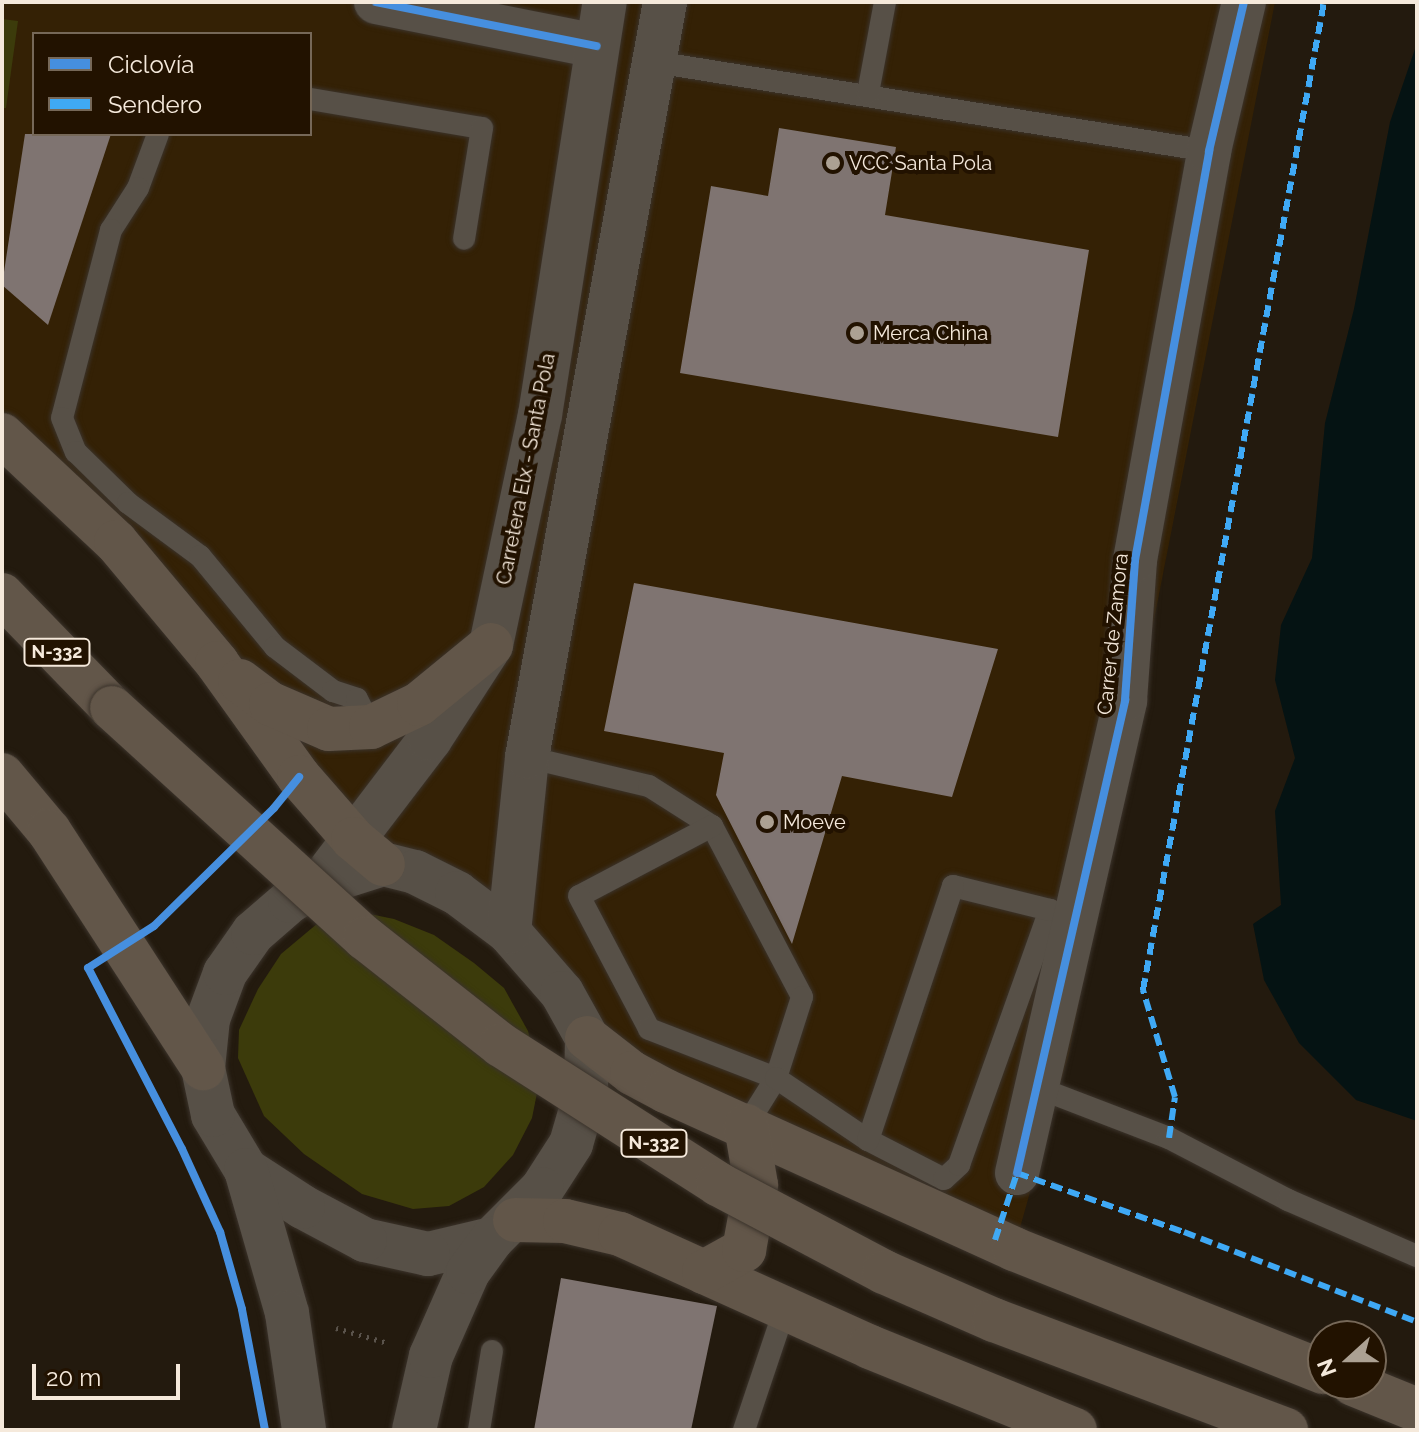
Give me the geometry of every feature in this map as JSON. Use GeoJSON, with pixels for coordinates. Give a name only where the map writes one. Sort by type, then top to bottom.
{"type":"FeatureCollection","features":[{"type":"Feature","properties":{"kind":"highway"},"geometry":{"type":"LineString","coordinates":[[2,435],[116,542],[217,663],[299,777],[368,852]]}},
{"type":"Feature","properties":{"kind":"highway","name":"N-332"},"geometry":{"type":"LineString","coordinates":[[2,595],[112,708],[307,887],[501,1045],[718,1184],[884,1272],[1286,1430]]}},
{"type":"Feature","properties":{"kind":"highway"},"geometry":{"type":"LineString","coordinates":[[217,663],[271,704],[329,729],[371,727],[419,704],[491,645]]}},
{"type":"Feature","properties":{"kind":"highway"},"geometry":{"type":"LineString","coordinates":[[2,775],[49,831],[203,1068]]}},
{"type":"Feature","properties":{"kind":"highway"},"geometry":{"type":"LineString","coordinates":[[587,1038],[643,1079],[1014,1249],[1307,1366]]}},
{"type":"Feature","properties":{"kind":"highway"},"geometry":{"type":"LineString","coordinates":[[704,1272],[744,1250],[756,1185],[746,1126]]}},
{"type":"Feature","properties":{"kind":"highway"},"geometry":{"type":"LineString","coordinates":[[504,1229],[565,1221],[620,1234],[965,1387],[1075,1430]]}},
{"type":"Feature","properties":{"kind":"highway"},"geometry":{"type":"LineString","coordinates":[[1387,1398],[1417,1410]]}},
{"type":"Feature","properties":{"kind":"main road"},"geometry":{"type":"LineString","coordinates":[[376,2],[489,14],[597,46]]}},
{"type":"Feature","properties":{"kind":"main road","name":"Carretera Elx - Santa Pola"},"geometry":{"type":"LineString","coordinates":[[368,852],[430,739],[491,645],[540,415],[605,2]]}},
{"type":"Feature","properties":{"kind":"main road"},"geometry":{"type":"LineString","coordinates":[[509,932],[527,757],[665,2]]}},
{"type":"Feature","properties":{"kind":"main road","name":"Carrer de Zamora"},"geometry":{"type":"LineString","coordinates":[[1017,1173],[1125,700],[1135,560],[1209,151],[1244,2]]}},
{"type":"Feature","properties":{"kind":"main road"},"geometry":{"type":"LineString","coordinates":[[304,1430],[287,1313],[246,1170],[213,1115],[203,1068],[208,1019],[225,973],[253,933],[290,901],[368,852],[457,893],[509,932],[562,993],[587,1038],[586,1092],[571,1144],[542,1189],[468,1272],[431,1356],[414,1430]]}},
{"type":"Feature","properties":{"kind":"main road"},"geometry":{"type":"LineString","coordinates":[[246,1170],[303,1207],[365,1240],[428,1254],[504,1229]]}},
{"type":"Feature","properties":{"kind":"lane"},"geometry":{"type":"LineString","coordinates":[[868,93],[885,2]]}},
{"type":"Feature","properties":{"kind":"lane"},"geometry":{"type":"LineString","coordinates":[[655,62],[868,93],[1209,151]]}},
{"type":"Feature","properties":{"kind":"lane"},"geometry":{"type":"LineString","coordinates":[[312,99],[482,128],[464,239]]}},
{"type":"Feature","properties":{"kind":"lane"},"geometry":{"type":"LineString","coordinates":[[157,136],[138,188],[111,230],[62,418],[76,452],[128,503],[200,556],[275,647],[333,691],[357,699],[371,727]]}},
{"type":"Feature","properties":{"kind":"lane"},"geometry":{"type":"LineString","coordinates":[[527,757],[649,786],[712,826],[802,997],[776,1078],[746,1126]]}},
{"type":"Feature","properties":{"kind":"lane"},"geometry":{"type":"LineString","coordinates":[[712,826],[579,896],[649,1029],[776,1078],[868,1140],[944,1179]]}},
{"type":"Feature","properties":{"kind":"lane"},"geometry":{"type":"LineString","coordinates":[[868,1140],[953,886],[1050,910],[959,1165],[944,1179],[895,1194]]}},
{"type":"Feature","properties":{"kind":"lane"},"geometry":{"type":"LineString","coordinates":[[1036,1087],[1169,1138],[1288,1200],[1417,1256]]}},
{"type":"Feature","properties":{"kind":"lane"},"geometry":{"type":"LineString","coordinates":[[744,1430],[785,1308]]}},
{"type":"Feature","properties":{"kind":"lane"},"geometry":{"type":"LineString","coordinates":[[479,1430],[492,1351]]}},
{"type":"Feature","properties":{"kind":"path"},"geometry":{"type":"LineString","coordinates":[[287,1313],[431,1356]]}},
{"type":"Feature","properties":{"kind":"shaded area"},"geometry":{"type":"Polygon","coordinates":[[[2,2],[1275,2],[1069,1054],[1014,1249],[666,1091],[415,872],[2,435],[2,2]]]}},
{"type":"Feature","properties":{"kind":"shaded area"},"geometry":{"type":"Polygon","coordinates":[[[2,19],[18,21],[6,108],[2,108],[2,19]]]}},
{"type":"Feature","properties":{"kind":"shaded area"},"geometry":{"type":"Polygon","coordinates":[[[1417,43],[1417,1121],[1356,1100],[1299,1043],[1264,980],[1253,924],[1281,905],[1275,811],[1295,758],[1275,680],[1281,625],[1312,558],[1325,423],[1354,309],[1390,122],[1417,43]]]}},
{"type":"Feature","properties":{"kind":"shaded area"},"geometry":{"type":"Polygon","coordinates":[[[355,911],[394,919],[434,935],[504,988],[528,1031],[540,1078],[532,1118],[513,1155],[484,1187],[449,1206],[413,1209],[362,1194],[304,1154],[264,1116],[238,1058],[239,1030],[258,989],[281,954],[318,923],[355,911]]]}},
{"type":"Feature","properties":{"kind":"building"},"geometry":{"type":"Polygon","coordinates":[[[779,128],[896,147],[885,215],[1089,250],[1058,437],[680,373],[711,186],[768,196],[779,128]]]}},
{"type":"Feature","properties":{"kind":"building"},"geometry":{"type":"Polygon","coordinates":[[[25,134],[110,136],[48,325],[2,285],[25,134]]]}},
{"type":"Feature","properties":{"kind":"building"},"geometry":{"type":"Polygon","coordinates":[[[634,583],[998,649],[952,797],[842,776],[792,944],[716,795],[724,753],[604,731],[634,583]]]}},
{"type":"Feature","properties":{"kind":"building"},"geometry":{"type":"Polygon","coordinates":[[[561,1278],[717,1306],[691,1430],[534,1430],[561,1278]]]}},
{"type":"Feature","properties":{"kind":"marked path"},"geometry":{"type":"LineString","coordinates":[[1169,1138],[1175,1097],[1143,990],[1324,2]]}},
{"type":"Feature","properties":{"kind":"marked path"},"geometry":{"type":"LineString","coordinates":[[995,1240],[1017,1173],[1184,1232],[1417,1322]]}},
{"type":"Feature","properties":{"kind":"cycle path"},"geometry":{"type":"LineString","coordinates":[[376,2],[597,46]]}},
{"type":"Feature","properties":{"kind":"cycle path"},"geometry":{"type":"LineString","coordinates":[[1017,1173],[1125,700],[1135,560],[1209,151],[1244,2]]}},
{"type":"Feature","properties":{"kind":"cycle path"},"geometry":{"type":"LineString","coordinates":[[265,1430],[242,1309],[220,1232],[182,1149],[88,968],[154,926],[274,808],[299,777]]}},
{"type":"Feature","properties":{"kind":"place","name":"VCC Santa Pola"},"geometry":{"type":"Point","coordinates":[833,163]}},
{"type":"Feature","properties":{"kind":"place","name":"Merca China"},"geometry":{"type":"Point","coordinates":[857,333]}},
{"type":"Feature","properties":{"kind":"place","name":"Moeve"},"geometry":{"type":"Point","coordinates":[767,822]}}]}
